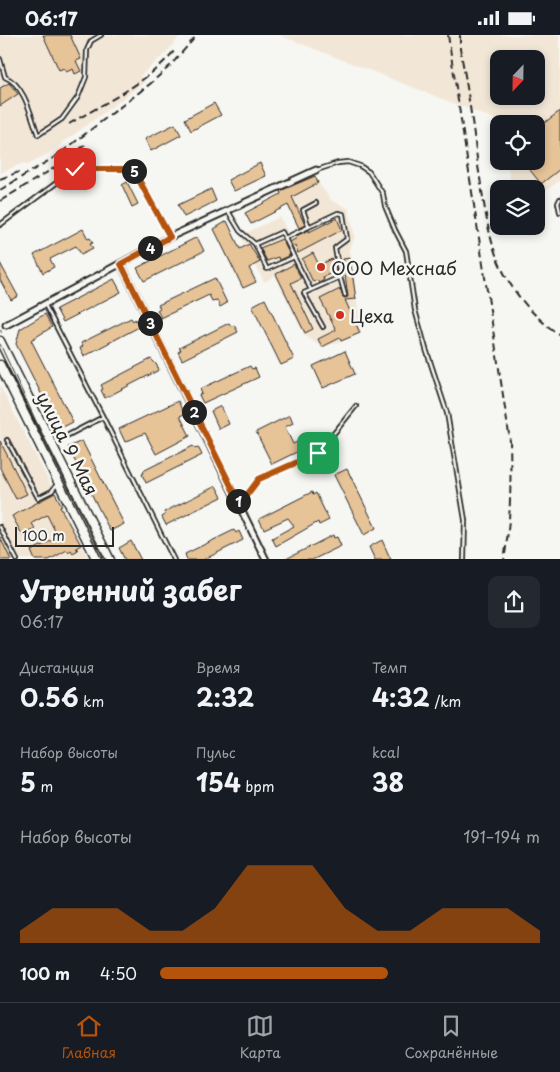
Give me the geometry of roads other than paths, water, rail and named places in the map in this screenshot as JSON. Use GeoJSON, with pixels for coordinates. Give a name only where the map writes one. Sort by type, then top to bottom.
{"type":"FeatureCollection","features":[{"type":"Feature","properties":{"kind":"main road","name":"улица 9 Мая"},"geometry":{"type":"LineString","coordinates":[[0,341],[51,444],[63,479],[97,559]]}},
{"type":"Feature","properties":{"kind":"main road","name":"улица 9 Мая"},"geometry":{"type":"LineString","coordinates":[[0,365],[110,559]]}},
{"type":"Feature","properties":{"kind":"street"},"geometry":{"type":"LineString","coordinates":[[6,325],[170,237],[316,170]]}},
{"type":"Feature","properties":{"kind":"street"},"geometry":{"type":"LineString","coordinates":[[121,264],[266,559]]}},
{"type":"Feature","properties":{"kind":"lane"},"geometry":{"type":"LineString","coordinates":[[0,59],[5,77],[14,80],[21,91],[38,135],[62,119],[78,97],[86,77],[87,50],[90,41],[101,35]]}},
{"type":"Feature","properties":{"kind":"lane"},"geometry":{"type":"LineString","coordinates":[[316,170],[348,162],[360,166],[369,172],[383,194],[395,230],[406,251],[415,310],[447,413],[465,520],[464,559]]}},
{"type":"Feature","properties":{"kind":"lane"},"geometry":{"type":"LineString","coordinates":[[0,225],[75,169],[133,169],[170,237]]}},
{"type":"Feature","properties":{"kind":"lane"},"geometry":{"type":"LineString","coordinates":[[560,199],[558,203],[560,213]]}},
{"type":"Feature","properties":{"kind":"lane"},"geometry":{"type":"LineString","coordinates":[[309,227],[303,210],[316,203]]}},
{"type":"Feature","properties":{"kind":"lane"},"geometry":{"type":"LineString","coordinates":[[228,211],[240,231],[256,244],[267,269],[294,257]]}},
{"type":"Feature","properties":{"kind":"lane"},"geometry":{"type":"LineString","coordinates":[[285,238],[338,213],[343,214],[347,239],[335,248],[345,295]]}},
{"type":"Feature","properties":{"kind":"lane"},"geometry":{"type":"LineString","coordinates":[[256,244],[282,231],[311,290]]}},
{"type":"Feature","properties":{"kind":"lane"},"geometry":{"type":"LineString","coordinates":[[323,327],[304,293],[340,277]]}},
{"type":"Feature","properties":{"kind":"lane"},"geometry":{"type":"LineString","coordinates":[[44,305],[174,559]]}},
{"type":"Feature","properties":{"kind":"lane"},"geometry":{"type":"LineString","coordinates":[[240,504],[259,479],[318,453],[356,406]]}},
{"type":"Feature","properties":{"kind":"lane"},"geometry":{"type":"LineString","coordinates":[[51,444],[103,417]]}},
{"type":"Feature","properties":{"kind":"lane"},"geometry":{"type":"LineString","coordinates":[[7,440],[38,498],[52,491],[63,479]]}},
{"type":"Feature","properties":{"kind":"lane"},"geometry":{"type":"LineString","coordinates":[[0,527],[17,559]]}},
{"type":"Feature","properties":{"kind":"tram line"},"geometry":{"type":"LineString","coordinates":[[0,344],[36,421],[105,559]]}},
{"type":"Feature","properties":{"kind":"railway"},"geometry":{"type":"LineString","coordinates":[[0,190],[58,155],[150,84],[171,65],[197,35]]}},
{"type":"Feature","properties":{"kind":"railway"},"geometry":{"type":"LineString","coordinates":[[448,35],[510,441],[510,501],[504,559]]}},
{"type":"Feature","properties":{"kind":"railway"},"geometry":{"type":"LineString","coordinates":[[460,35],[460,49],[483,199],[495,252],[506,276],[521,299],[539,319],[560,335]]}},
{"type":"Feature","properties":{"kind":"railway"},"geometry":{"type":"LineString","coordinates":[[69,124],[138,83],[164,62],[175,50]]}},
{"type":"Feature","properties":{"kind":"railway"},"geometry":{"type":"LineString","coordinates":[[0,201],[59,165],[85,145]]}},
{"type":"Feature","properties":{"kind":"railway"},"geometry":{"type":"LineString","coordinates":[[0,179],[19,172]]}},
{"type":"Feature","properties":{"kind":"place","name":"ООО Мехснаб"},"geometry":{"type":"Point","coordinates":[321,267]}},
{"type":"Feature","properties":{"kind":"place","name":"Цеха"},"geometry":{"type":"Point","coordinates":[340,315]}}]}
